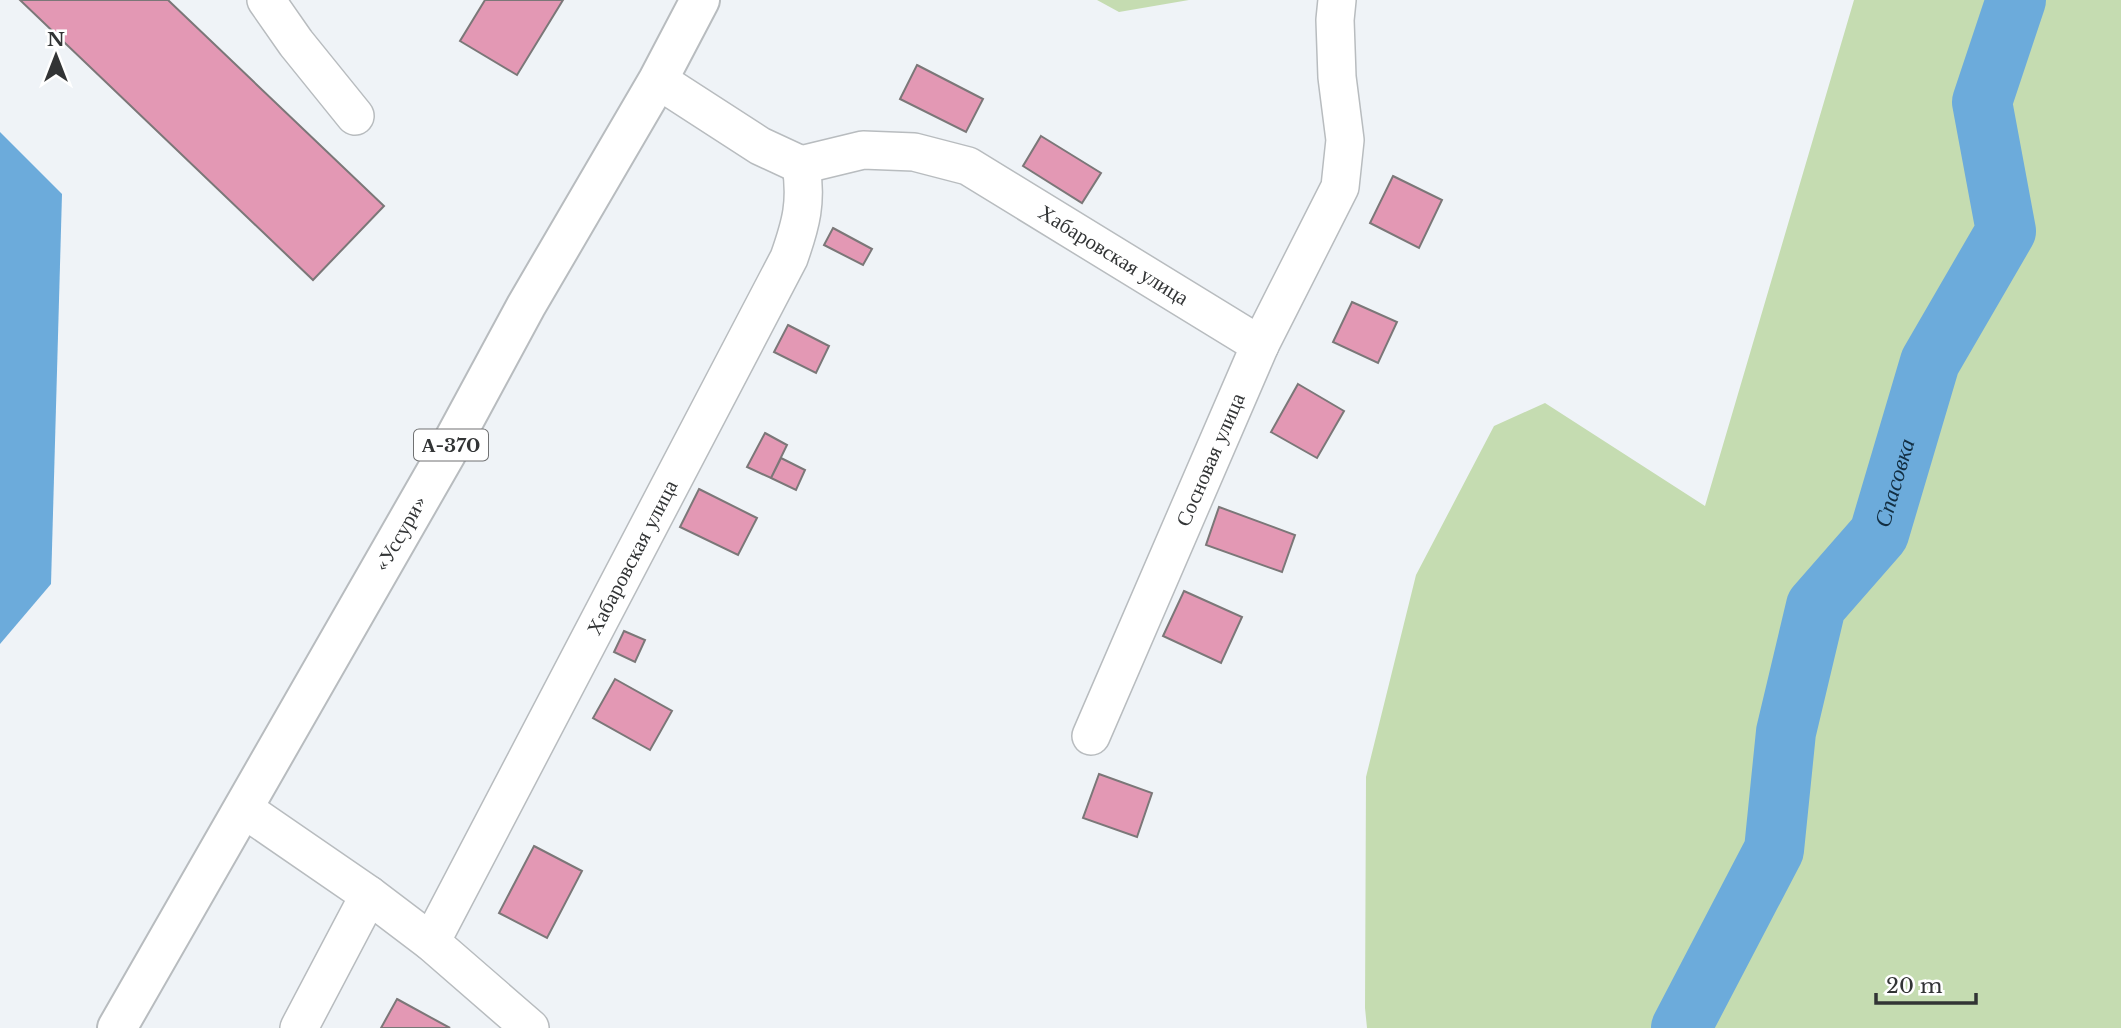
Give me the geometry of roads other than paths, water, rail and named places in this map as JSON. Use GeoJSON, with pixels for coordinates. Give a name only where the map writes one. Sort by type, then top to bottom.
{"type":"FeatureCollection","features":[{"type":"Feature","properties":{"kind":"highway","name":"«Уссури»"},"geometry":{"type":"LineString","coordinates":[[117,1028],[446,454],[526,306],[658,80],[700,0]]}},
{"type":"Feature","properties":{"kind":"street"},"geometry":{"type":"LineString","coordinates":[[266,0],[296,43],[355,116]]}},
{"type":"Feature","properties":{"kind":"street","name":"Сосновая улица"},"geometry":{"type":"LineString","coordinates":[[1091,736],[1260,345],[1340,187],[1345,140],[1337,77],[1337,0]]}},
{"type":"Feature","properties":{"kind":"street"},"geometry":{"type":"LineString","coordinates":[[658,80],[760,146],[801,165]]}},
{"type":"Feature","properties":{"kind":"street","name":"Хабаровская улица"},"geometry":{"type":"LineString","coordinates":[[431,942],[789,258],[802,220],[805,190],[801,165],[863,150],[914,152],[968,166],[1260,345]]}},
{"type":"Feature","properties":{"kind":"street"},"geometry":{"type":"LineString","coordinates":[[244,809],[369,895],[431,942],[530,1028]]}},
{"type":"Feature","properties":{"kind":"street"},"geometry":{"type":"LineString","coordinates":[[299,1028],[369,895]]}},
{"type":"Feature","properties":{"kind":"water"},"geometry":{"type":"Polygon","coordinates":[[[0,132],[62,194],[51,584],[0,644],[0,132]]]}},
{"type":"Feature","properties":{"kind":"waterway","name":"Спасовка"},"geometry":{"type":"LineString","coordinates":[[1681,1028],[1774,850],[1786,732],[1816,606],[1879,534],[1930,362],[2006,231],[1982,102],[2016,0]]}}]}
